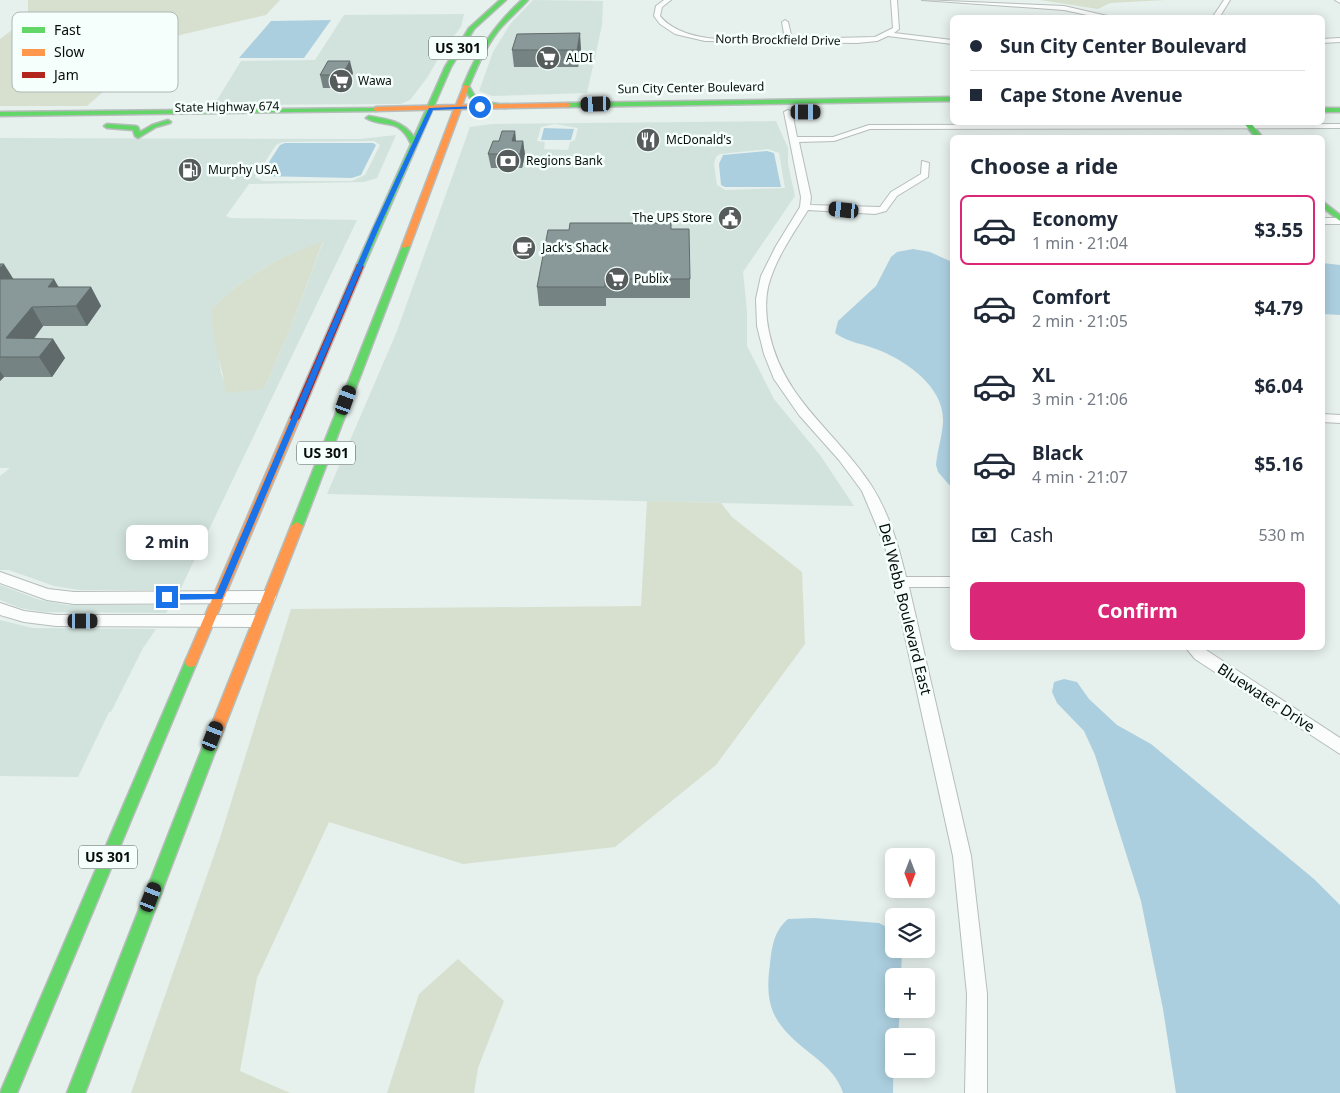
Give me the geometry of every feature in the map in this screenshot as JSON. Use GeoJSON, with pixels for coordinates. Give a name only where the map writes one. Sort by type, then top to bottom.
{"type":"FeatureCollection","features":[{"type":"Feature","properties":{"kind":"main road","name":"US 301"},"geometry":{"type":"LineString","coordinates":[[8,1093],[218,597],[414,144],[463,40],[479,20],[503,0]]}},
{"type":"Feature","properties":{"kind":"main road","name":"US 301"},"geometry":{"type":"LineString","coordinates":[[76,1093],[478,55],[491,33],[525,0]]}},
{"type":"Feature","properties":{"kind":"main road"},"geometry":{"type":"LineString","coordinates":[[466,87],[471,100],[475,102],[505,106]]}},
{"type":"Feature","properties":{"kind":"main road"},"geometry":{"type":"LineString","coordinates":[[1325,98],[1340,98]]}},
{"type":"Feature","properties":{"kind":"main road"},"geometry":{"type":"LineString","coordinates":[[788,112],[787,108],[793,104],[909,102],[938,99]]}},
{"type":"Feature","properties":{"kind":"main road","name":"Sun City Center Boulevard"},"geometry":{"type":"LineString","coordinates":[[457,112],[505,106],[756,100],[950,99]]}},
{"type":"Feature","properties":{"kind":"main road"},"geometry":{"type":"LineString","coordinates":[[1325,110],[1340,110]]}},
{"type":"Feature","properties":{"kind":"main road","name":"Sun City Center Boulevard"},"geometry":{"type":"LineString","coordinates":[[457,112],[924,111]]}},
{"type":"Feature","properties":{"kind":"main road","name":"State Highway 674"},"geometry":{"type":"LineString","coordinates":[[0,114],[457,112]]}},
{"type":"Feature","properties":{"kind":"main road","name":"State Highway 674"},"geometry":{"type":"LineString","coordinates":[[0,122],[168,122],[369,118],[429,113]]}},
{"type":"Feature","properties":{"kind":"main road"},"geometry":{"type":"LineString","coordinates":[[0,118],[86,117],[116,114]]}},
{"type":"Feature","properties":{"kind":"main road"},"geometry":{"type":"LineString","coordinates":[[369,118],[405,127],[410,131],[414,144]]}},
{"type":"Feature","properties":{"kind":"main road"},"geometry":{"type":"LineString","coordinates":[[23,122],[52,125]]}},
{"type":"Feature","properties":{"kind":"main road"},"geometry":{"type":"LineString","coordinates":[[97,126],[132,127],[138,130],[138,136],[154,126],[168,122]]}},
{"type":"Feature","properties":{"kind":"main road"},"geometry":{"type":"LineString","coordinates":[[1248,125],[1257,135]]}},
{"type":"Feature","properties":{"kind":"main road"},"geometry":{"type":"LineString","coordinates":[[1325,206],[1340,220]]}},
{"type":"Feature","properties":{"kind":"street","name":"North Brockfield Drive"},"geometry":{"type":"LineString","coordinates":[[668,0],[659,6],[657,16],[661,24],[684,34],[723,41],[857,41],[890,34],[950,42]]}},
{"type":"Feature","properties":{"kind":"street"},"geometry":{"type":"LineString","coordinates":[[890,34],[896,29],[897,22],[894,0]]}},
{"type":"Feature","properties":{"kind":"street"},"geometry":{"type":"LineString","coordinates":[[925,0],[1048,6],[1101,15]]}},
{"type":"Feature","properties":{"kind":"street"},"geometry":{"type":"LineString","coordinates":[[1217,15],[1227,0]]}},
{"type":"Feature","properties":{"kind":"street"},"geometry":{"type":"LineString","coordinates":[[785,22],[789,41]]}},
{"type":"Feature","properties":{"kind":"street"},"geometry":{"type":"LineString","coordinates":[[676,38],[684,34]]}},
{"type":"Feature","properties":{"kind":"street"},"geometry":{"type":"LineString","coordinates":[[1325,41],[1340,40]]}},
{"type":"Feature","properties":{"kind":"street"},"geometry":{"type":"LineString","coordinates":[[788,112],[806,198],[805,207],[864,212],[882,209],[894,194],[925,175],[925,163]]}},
{"type":"Feature","properties":{"kind":"street"},"geometry":{"type":"LineString","coordinates":[[794,140],[834,138],[869,127],[1152,125]]}},
{"type":"Feature","properties":{"kind":"street"},"geometry":{"type":"LineString","coordinates":[[1294,125],[1340,126]]}},
{"type":"Feature","properties":{"kind":"street"},"geometry":{"type":"LineString","coordinates":[[1057,126],[1062,135]]}},
{"type":"Feature","properties":{"kind":"street","name":"Del Webb Boulevard East"},"geometry":{"type":"LineString","coordinates":[[805,207],[771,263],[762,290],[761,322],[766,341],[785,389],[862,481],[883,518],[900,582],[962,856],[977,994],[976,1093]]}},
{"type":"Feature","properties":{"kind":"street"},"geometry":{"type":"LineString","coordinates":[[1325,221],[1340,220]]}},
{"type":"Feature","properties":{"kind":"street"},"geometry":{"type":"LineString","coordinates":[[1325,418],[1340,419]]}},
{"type":"Feature","properties":{"kind":"street"},"geometry":{"type":"LineString","coordinates":[[0,577],[48,594],[74,598],[269,597]]}},
{"type":"Feature","properties":{"kind":"street"},"geometry":{"type":"LineString","coordinates":[[900,582],[950,582]]}},
{"type":"Feature","properties":{"kind":"street"},"geometry":{"type":"LineString","coordinates":[[0,609],[13,615],[38,620],[258,621]]}},
{"type":"Feature","properties":{"kind":"street","name":"Bluewater Drive"},"geometry":{"type":"LineString","coordinates":[[1196,650],[1200,655],[1340,747]]}},
{"type":"Feature","properties":{"kind":"shaded area"},"geometry":{"type":"Polygon","coordinates":[[[533,0],[603,1],[602,25],[587,93],[492,96],[479,91],[493,52],[511,23],[533,0]]]}},
{"type":"Feature","properties":{"kind":"shaded area"},"geometry":{"type":"Polygon","coordinates":[[[464,14],[461,27],[444,49],[427,78],[410,100],[401,104],[214,105],[241,61],[315,60],[344,15],[464,14]]]}},
{"type":"Feature","properties":{"kind":"shaded area"},"geometry":{"type":"Polygon","coordinates":[[[776,121],[788,148],[788,164],[795,196],[743,272],[747,311],[747,346],[774,399],[820,455],[854,506],[327,494],[397,331],[470,127],[492,124],[776,121]],[[555,124],[541,127],[537,141],[545,142],[544,149],[568,150],[570,142],[575,140],[578,128],[555,124]],[[768,149],[720,154],[716,157],[714,164],[717,185],[725,190],[785,188],[779,153],[768,149]]]}},
{"type":"Feature","properties":{"kind":"shaded area"},"geometry":{"type":"Polygon","coordinates":[[[396,135],[377,178],[364,182],[249,184],[226,216],[231,218],[357,220],[180,590],[79,590],[54,586],[9,570],[0,570],[0,476],[10,468],[0,468],[0,138],[360,139],[396,135]],[[374,141],[283,142],[276,145],[255,177],[263,181],[352,181],[365,175],[380,145],[374,141]],[[323,242],[277,260],[238,285],[212,308],[221,373],[226,386],[264,389],[290,329],[323,242]]]}},
{"type":"Feature","properties":{"kind":"shaded area"},"geometry":{"type":"Polygon","coordinates":[[[0,585],[40,600],[68,605],[171,605],[166,613],[43,612],[20,608],[0,600],[0,585]]]}},
{"type":"Feature","properties":{"kind":"shaded area"},"geometry":{"type":"Polygon","coordinates":[[[0,620],[33,628],[156,629],[143,648],[111,712],[109,712],[78,777],[0,776],[0,620]]]}},
{"type":"Feature","properties":{"kind":"green space"},"geometry":{"type":"Polygon","coordinates":[[[28,0],[280,0],[266,15],[178,36],[178,12],[28,12],[28,0]]]}},
{"type":"Feature","properties":{"kind":"green space"},"geometry":{"type":"Polygon","coordinates":[[[1040,0],[1165,0],[1110,3],[1098,9],[1040,0]]]}},
{"type":"Feature","properties":{"kind":"green space"},"geometry":{"type":"Polygon","coordinates":[[[12,30],[12,92],[103,92],[87,106],[0,106],[0,39],[12,30]]]}},
{"type":"Feature","properties":{"kind":"green space"},"geometry":{"type":"Polygon","coordinates":[[[323,241],[290,329],[264,389],[226,393],[212,330],[212,308],[238,285],[277,260],[323,241]]]}},
{"type":"Feature","properties":{"kind":"green space"},"geometry":{"type":"Polygon","coordinates":[[[647,501],[721,503],[732,517],[802,572],[805,644],[716,765],[615,847],[463,864],[329,822],[257,978],[240,1071],[290,1093],[131,1093],[220,838],[291,609],[641,606],[647,501]]]}},
{"type":"Feature","properties":{"kind":"green space"},"geometry":{"type":"Polygon","coordinates":[[[458,959],[504,1001],[478,1068],[474,1093],[387,1093],[419,994],[458,959]]]}},
{"type":"Feature","properties":{"kind":"water"},"geometry":{"type":"Polygon","coordinates":[[[331,20],[304,58],[239,58],[271,21],[331,20]]]}},
{"type":"Feature","properties":{"kind":"water"},"geometry":{"type":"Polygon","coordinates":[[[544,128],[574,129],[571,140],[541,140],[544,128]]]}},
{"type":"Feature","properties":{"kind":"water"},"geometry":{"type":"Polygon","coordinates":[[[285,143],[373,143],[376,145],[361,175],[352,178],[260,176],[280,145],[285,143]]]}},
{"type":"Feature","properties":{"kind":"water"},"geometry":{"type":"Polygon","coordinates":[[[767,151],[774,153],[781,187],[725,187],[721,185],[719,164],[723,155],[767,151]]]}},
{"type":"Feature","properties":{"kind":"water"},"geometry":{"type":"Polygon","coordinates":[[[913,249],[930,252],[950,261],[950,486],[938,472],[936,465],[943,423],[942,410],[932,388],[903,362],[835,333],[838,321],[876,286],[891,257],[897,252],[913,249]]]}},
{"type":"Feature","properties":{"kind":"water"},"geometry":{"type":"Polygon","coordinates":[[[1325,263],[1340,265],[1340,315],[1325,314],[1325,263]]]}},
{"type":"Feature","properties":{"kind":"water"},"geometry":{"type":"Polygon","coordinates":[[[1064,679],[1077,682],[1089,699],[1117,725],[1151,744],[1314,879],[1340,905],[1340,1093],[1176,1093],[1163,1009],[1141,901],[1095,755],[1084,731],[1057,703],[1052,692],[1054,682],[1064,679]]]}},
{"type":"Feature","properties":{"kind":"water"},"geometry":{"type":"Polygon","coordinates":[[[814,918],[879,923],[885,926],[885,958],[902,958],[901,968],[885,968],[885,1018],[899,1018],[899,1028],[885,1028],[885,1078],[893,1078],[893,1093],[843,1093],[832,1073],[791,1037],[776,1018],[771,1007],[768,981],[774,939],[788,919],[814,918]]]}},
{"type":"Feature","properties":{"kind":"building"},"geometry":{"type":"Polygon","coordinates":[[[580,33],[577,50],[512,50],[517,34],[580,33]]]}},
{"type":"Feature","properties":{"kind":"building"},"geometry":{"type":"Polygon","coordinates":[[[328,61],[350,61],[342,75],[320,75],[328,61]]]}},
{"type":"Feature","properties":{"kind":"building"},"geometry":{"type":"Polygon","coordinates":[[[502,131],[515,131],[512,141],[523,141],[520,154],[488,154],[493,141],[499,141],[502,131]]]}},
{"type":"Feature","properties":{"kind":"building","name":"Publix"},"geometry":{"type":"Polygon","coordinates":[[[570,223],[671,223],[671,229],[689,229],[690,279],[605,279],[605,287],[537,287],[548,230],[569,230],[570,223]]]}},
{"type":"Feature","properties":{"kind":"building"},"geometry":{"type":"Polygon","coordinates":[[[0,279],[54,279],[48,287],[91,287],[76,306],[32,307],[6,338],[53,339],[39,357],[0,357],[0,279]]]}},
{"type":"Feature","properties":{"kind":"traffic: fast"},"geometry":{"type":"LineString","coordinates":[[360,266],[448,67],[472,28],[503,0]]}},
{"type":"Feature","properties":{"kind":"traffic: fast"},"geometry":{"type":"LineString","coordinates":[[466,86],[477,60],[489,39],[504,20],[525,0]]}},
{"type":"Feature","properties":{"kind":"traffic: fast"},"geometry":{"type":"LineString","coordinates":[[466,87],[475,102],[505,106]]}},
{"type":"Feature","properties":{"kind":"traffic: fast"},"geometry":{"type":"LineString","coordinates":[[568,105],[950,99]]}},
{"type":"Feature","properties":{"kind":"traffic: fast"},"geometry":{"type":"LineString","coordinates":[[0,114],[376,109]]}},
{"type":"Feature","properties":{"kind":"traffic: fast"},"geometry":{"type":"LineString","coordinates":[[1325,110],[1340,110]]}},
{"type":"Feature","properties":{"kind":"traffic: fast"},"geometry":{"type":"LineString","coordinates":[[369,118],[390,122],[402,127],[407,131],[414,144]]}},
{"type":"Feature","properties":{"kind":"traffic: fast"},"geometry":{"type":"LineString","coordinates":[[107,126],[136,128],[138,136],[154,126],[168,122]]}},
{"type":"Feature","properties":{"kind":"traffic: fast"},"geometry":{"type":"LineString","coordinates":[[1249,125],[1257,135]]}},
{"type":"Feature","properties":{"kind":"traffic: fast"},"geometry":{"type":"LineString","coordinates":[[1325,206],[1340,219]]}},
{"type":"Feature","properties":{"kind":"traffic: fast"},"geometry":{"type":"LineString","coordinates":[[297,526],[406,246]]}},
{"type":"Feature","properties":{"kind":"traffic: fast"},"geometry":{"type":"LineString","coordinates":[[8,1093],[191,662]]}},
{"type":"Feature","properties":{"kind":"traffic: fast"},"geometry":{"type":"LineString","coordinates":[[76,1093],[214,736]]}},
{"type":"Feature","properties":{"kind":"traffic: slow"},"geometry":{"type":"LineString","coordinates":[[406,246],[466,86]]}},
{"type":"Feature","properties":{"kind":"traffic: slow"},"geometry":{"type":"LineString","coordinates":[[376,109],[568,105]]}},
{"type":"Feature","properties":{"kind":"traffic: slow"},"geometry":{"type":"LineString","coordinates":[[191,662],[295,418]]}},
{"type":"Feature","properties":{"kind":"traffic: slow"},"geometry":{"type":"LineString","coordinates":[[214,736],[297,526]]}},
{"type":"Feature","properties":{"kind":"traffic: jam"},"geometry":{"type":"LineString","coordinates":[[295,418],[360,266]]}},
{"type":"Feature","properties":{"kind":"place","name":"ALDI"},"geometry":{"type":"Point","coordinates":[548,58]}},
{"type":"Feature","properties":{"kind":"place","name":"Wawa"},"geometry":{"type":"Point","coordinates":[341,81]}},
{"type":"Feature","properties":{"kind":"place","name":"McDonald's"},"geometry":{"type":"Point","coordinates":[648,140]}},
{"type":"Feature","properties":{"kind":"place","name":"Regions Bank"},"geometry":{"type":"Point","coordinates":[508,161]}},
{"type":"Feature","properties":{"kind":"place","name":"Murphy USA"},"geometry":{"type":"Point","coordinates":[190,170]}},
{"type":"Feature","properties":{"kind":"place","name":"The UPS Store"},"geometry":{"type":"Point","coordinates":[730,218]}},
{"type":"Feature","properties":{"kind":"place","name":"Jack's Shack"},"geometry":{"type":"Point","coordinates":[524,248]}},
{"type":"Feature","properties":{"kind":"place","name":"Publix"},"geometry":{"type":"Point","coordinates":[617,279]}},
{"type":"Feature","properties":{"kind":"route"},"geometry":{"type":"LineString","coordinates":[[167,597],[218,597],[376,228],[431,108],[480,107]]}}]}
